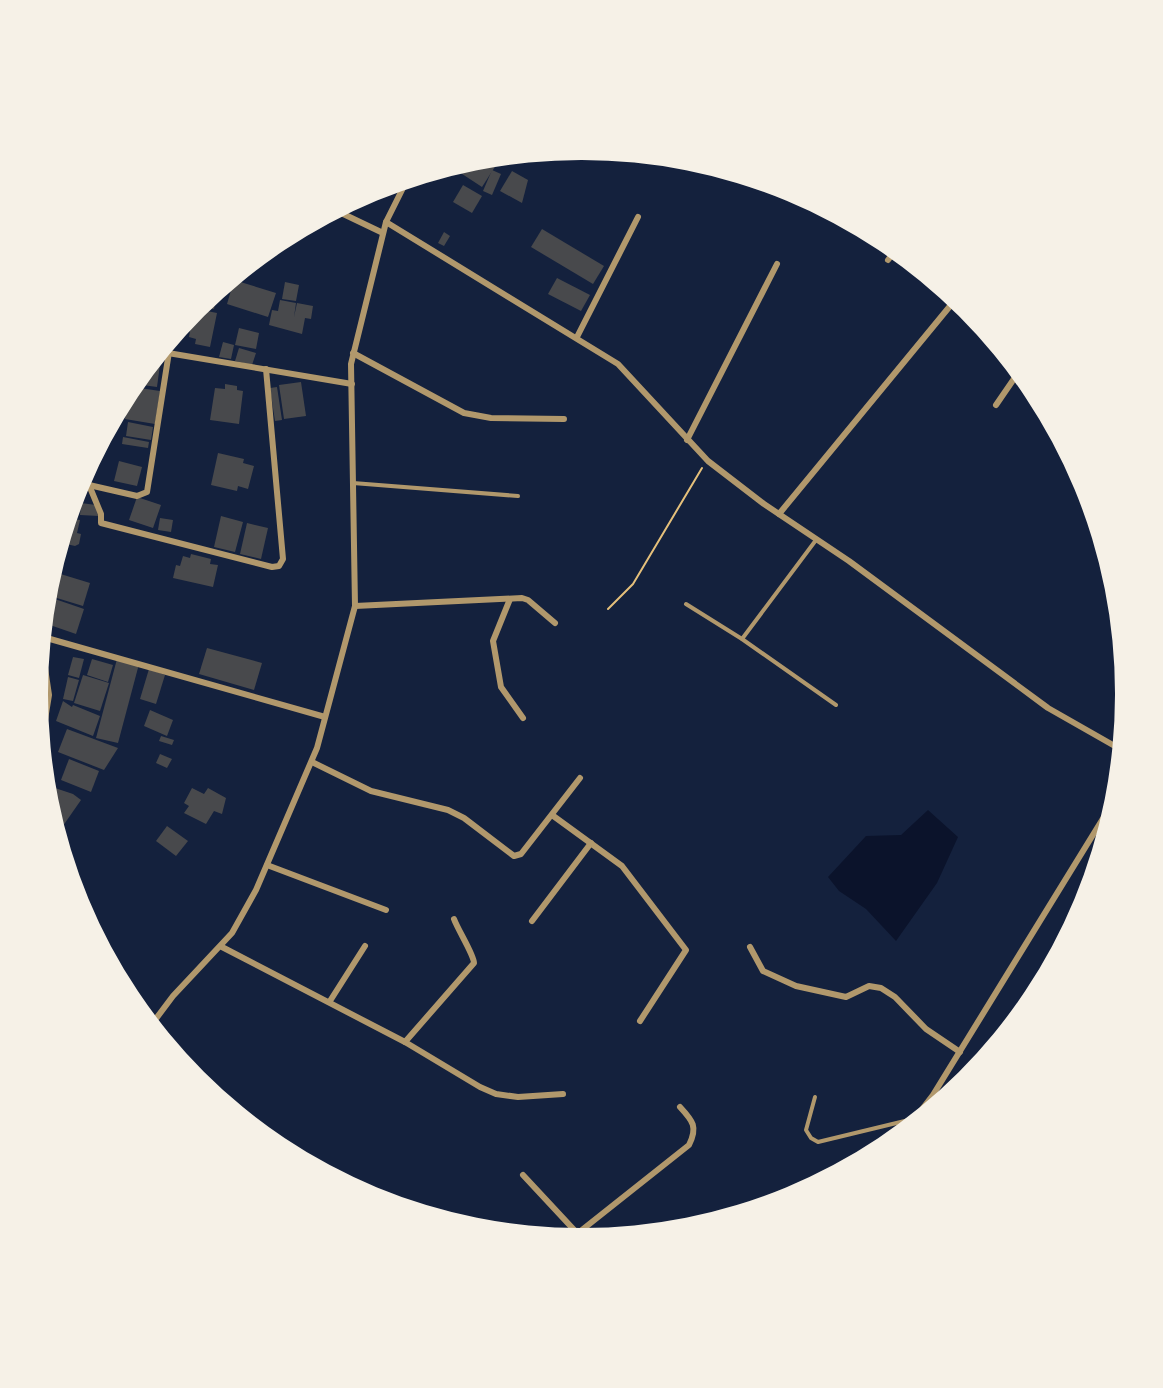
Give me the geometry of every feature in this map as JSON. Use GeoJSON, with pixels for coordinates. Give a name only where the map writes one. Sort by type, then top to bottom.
{"type":"FeatureCollection","features":[{"type":"Feature","properties":{"kind":"street"},"geometry":{"type":"LineString","coordinates":[[157,1017],[173,996],[222,947],[246,908],[312,762],[352,626],[355,606],[351,384],[353,353],[386,222],[401,192]]}},
{"type":"Feature","properties":{"kind":"street"},"geometry":{"type":"LineString","coordinates":[[347,216],[383,233]]}},
{"type":"Feature","properties":{"kind":"street"},"geometry":{"type":"LineString","coordinates":[[577,337],[638,217]]}},
{"type":"Feature","properties":{"kind":"street"},"geometry":{"type":"LineString","coordinates":[[386,222],[618,364],[708,461],[1048,708],[1112,745]]}},
{"type":"Feature","properties":{"kind":"street"},"geometry":{"type":"LineString","coordinates":[[687,440],[777,264]]}},
{"type":"Feature","properties":{"kind":"street"},"geometry":{"type":"LineString","coordinates":[[779,514],[949,308]]}},
{"type":"Feature","properties":{"kind":"street"},"geometry":{"type":"LineString","coordinates":[[171,353],[351,384]]}},
{"type":"Feature","properties":{"kind":"street"},"geometry":{"type":"LineString","coordinates":[[353,353],[464,413],[491,418],[564,419]]}},
{"type":"Feature","properties":{"kind":"street"},"geometry":{"type":"LineString","coordinates":[[91,485],[137,496],[147,492],[165,361]]}},
{"type":"Feature","properties":{"kind":"street"},"geometry":{"type":"LineString","coordinates":[[90,488],[101,514],[101,523],[272,567],[279,566],[283,559],[266,369]]}},
{"type":"Feature","properties":{"kind":"street"},"geometry":{"type":"LineString","coordinates":[[996,405],[1013,380]]}},
{"type":"Feature","properties":{"kind":"street"},"geometry":{"type":"LineString","coordinates":[[510,599],[493,641],[501,687],[523,718]]}},
{"type":"Feature","properties":{"kind":"street"},"geometry":{"type":"LineString","coordinates":[[355,606],[528,600],[555,622]]}},
{"type":"Feature","properties":{"kind":"street"},"geometry":{"type":"LineString","coordinates":[[51,639],[325,717]]}},
{"type":"Feature","properties":{"kind":"street"},"geometry":{"type":"LineString","coordinates":[[312,762],[355,785],[435,806],[456,814],[514,856],[521,854],[580,778]]}},
{"type":"Feature","properties":{"kind":"street"},"geometry":{"type":"LineString","coordinates":[[552,816],[622,866],[686,950],[640,1021]]}},
{"type":"Feature","properties":{"kind":"street"},"geometry":{"type":"LineString","coordinates":[[933,1095],[1098,826]]}},
{"type":"Feature","properties":{"kind":"street"},"geometry":{"type":"LineString","coordinates":[[532,921],[591,843]]}},
{"type":"Feature","properties":{"kind":"street"},"geometry":{"type":"LineString","coordinates":[[267,865],[386,910]]}},
{"type":"Feature","properties":{"kind":"street"},"geometry":{"type":"LineString","coordinates":[[405,1042],[474,963],[474,957],[454,919]]}},
{"type":"Feature","properties":{"kind":"street"},"geometry":{"type":"LineString","coordinates":[[330,1002],[365,946]]}},
{"type":"Feature","properties":{"kind":"street"},"geometry":{"type":"LineString","coordinates":[[222,947],[405,1042],[480,1087],[496,1094],[518,1097],[563,1094]]}},
{"type":"Feature","properties":{"kind":"street"},"geometry":{"type":"LineString","coordinates":[[750,947],[763,971],[781,982],[806,990],[846,997],[869,986],[881,988],[896,997],[926,1029],[960,1052]]}},
{"type":"Feature","properties":{"kind":"street"},"geometry":{"type":"LineString","coordinates":[[584,1228],[689,1145],[695,1133],[694,1122],[680,1107]]}},
{"type":"Feature","properties":{"kind":"street"},"geometry":{"type":"LineString","coordinates":[[523,1175],[568,1227]]}},
{"type":"Feature","properties":{"kind":"lane"},"geometry":{"type":"LineString","coordinates":[[353,483],[518,496]]}},
{"type":"Feature","properties":{"kind":"lane"},"geometry":{"type":"LineString","coordinates":[[741,639],[817,539]]}},
{"type":"Feature","properties":{"kind":"lane"},"geometry":{"type":"LineString","coordinates":[[686,604],[836,705]]}},
{"type":"Feature","properties":{"kind":"lane"},"geometry":{"type":"LineString","coordinates":[[815,1097],[806,1130],[811,1138],[818,1142],[894,1126]]}},
{"type":"Feature","properties":{"kind":"path"},"geometry":{"type":"LineString","coordinates":[[608,609],[633,585],[708,461]]}},
{"type":"Feature","properties":{"kind":"water"},"geometry":{"type":"Polygon","coordinates":[[[928,810],[958,837],[937,883],[896,941],[866,909],[839,891],[828,877],[866,836],[901,835],[928,810]]]}},
{"type":"Feature","properties":{"kind":"building"},"geometry":{"type":"Polygon","coordinates":[[[494,168],[482,187],[463,174],[494,168]]]}},
{"type":"Feature","properties":{"kind":"building"},"geometry":{"type":"Polygon","coordinates":[[[492,170],[501,174],[492,195],[483,191],[492,170]]]}},
{"type":"Feature","properties":{"kind":"building"},"geometry":{"type":"Polygon","coordinates":[[[512,171],[528,180],[522,203],[500,191],[512,171]]]}},
{"type":"Feature","properties":{"kind":"building"},"geometry":{"type":"Polygon","coordinates":[[[463,185],[482,196],[472,213],[453,202],[463,185]]]}},
{"type":"Feature","properties":{"kind":"building"},"geometry":{"type":"Polygon","coordinates":[[[542,229],[604,266],[593,284],[531,247],[542,229]]]}},
{"type":"Feature","properties":{"kind":"building"},"geometry":{"type":"Polygon","coordinates":[[[444,232],[450,236],[444,246],[438,243],[444,232]]]}},
{"type":"Feature","properties":{"kind":"building"},"geometry":{"type":"Polygon","coordinates":[[[557,278],[590,295],[581,311],[548,294],[557,278]]]}},
{"type":"Feature","properties":{"kind":"building"},"geometry":{"type":"Polygon","coordinates":[[[285,282],[299,285],[296,301],[282,299],[285,282]]]}},
{"type":"Feature","properties":{"kind":"building"},"geometry":{"type":"Polygon","coordinates":[[[243,283],[276,293],[268,317],[227,304],[230,293],[243,283]]]}},
{"type":"Feature","properties":{"kind":"building"},"geometry":{"type":"Polygon","coordinates":[[[280,300],[296,303],[294,317],[297,303],[313,306],[311,319],[305,318],[302,334],[269,325],[272,310],[278,311],[280,300]]]}},
{"type":"Feature","properties":{"kind":"building"},"geometry":{"type":"Polygon","coordinates":[[[210,312],[217,313],[210,347],[195,344],[196,339],[189,337],[190,332],[210,312]]]}},
{"type":"Feature","properties":{"kind":"building"},"geometry":{"type":"Polygon","coordinates":[[[239,328],[259,333],[256,349],[235,345],[239,328]]]}},
{"type":"Feature","properties":{"kind":"building"},"geometry":{"type":"Polygon","coordinates":[[[223,342],[234,345],[231,359],[219,357],[223,342]]]}},
{"type":"Feature","properties":{"kind":"building"},"geometry":{"type":"Polygon","coordinates":[[[239,348],[256,353],[252,365],[235,361],[239,348]]]}},
{"type":"Feature","properties":{"kind":"building"},"geometry":{"type":"Polygon","coordinates":[[[160,367],[157,387],[147,386],[160,367]]]}},
{"type":"Feature","properties":{"kind":"building"},"geometry":{"type":"Polygon","coordinates":[[[301,382],[306,416],[284,419],[279,385],[301,382]]]}},
{"type":"Feature","properties":{"kind":"building"},"geometry":{"type":"Polygon","coordinates":[[[225,384],[237,386],[237,390],[243,391],[239,424],[210,420],[215,388],[225,389],[225,384]]]}},
{"type":"Feature","properties":{"kind":"building"},"geometry":{"type":"Polygon","coordinates":[[[277,387],[282,420],[275,421],[270,388],[277,387]]]}},
{"type":"Feature","properties":{"kind":"building"},"geometry":{"type":"Polygon","coordinates":[[[144,389],[160,391],[155,424],[125,419],[144,389]]]}},
{"type":"Feature","properties":{"kind":"building"},"geometry":{"type":"Polygon","coordinates":[[[128,422],[153,427],[151,440],[126,436],[128,422]]]}},
{"type":"Feature","properties":{"kind":"building"},"geometry":{"type":"Polygon","coordinates":[[[123,437],[149,442],[148,448],[122,444],[123,437]]]}},
{"type":"Feature","properties":{"kind":"building"},"geometry":{"type":"Polygon","coordinates":[[[218,453],[244,459],[243,463],[254,466],[248,489],[238,486],[237,491],[211,485],[218,453]]]}},
{"type":"Feature","properties":{"kind":"building"},"geometry":{"type":"Polygon","coordinates":[[[119,461],[142,467],[137,486],[114,481],[119,461]]]}},
{"type":"Feature","properties":{"kind":"building"},"geometry":{"type":"Polygon","coordinates":[[[137,497],[161,505],[153,528],[129,520],[137,497]]]}},
{"type":"Feature","properties":{"kind":"building"},"geometry":{"type":"Polygon","coordinates":[[[84,503],[96,505],[99,516],[80,515],[84,503]]]}},
{"type":"Feature","properties":{"kind":"building"},"geometry":{"type":"Polygon","coordinates":[[[221,516],[243,522],[235,552],[214,547],[221,516]]]}},
{"type":"Feature","properties":{"kind":"building"},"geometry":{"type":"Polygon","coordinates":[[[160,518],[173,520],[171,532],[158,530],[160,518]]]}},
{"type":"Feature","properties":{"kind":"building"},"geometry":{"type":"Polygon","coordinates":[[[77,520],[80,520],[77,533],[81,534],[79,544],[69,545],[77,520]]]}},
{"type":"Feature","properties":{"kind":"building"},"geometry":{"type":"Polygon","coordinates":[[[247,523],[268,528],[261,559],[240,554],[247,523]]]}},
{"type":"Feature","properties":{"kind":"building"},"geometry":{"type":"Polygon","coordinates":[[[191,554],[211,559],[210,564],[218,565],[213,587],[173,578],[176,565],[180,566],[183,556],[190,558],[191,554]]]}},
{"type":"Feature","properties":{"kind":"building"},"geometry":{"type":"Polygon","coordinates":[[[62,574],[90,583],[83,606],[57,598],[62,574]]]}},
{"type":"Feature","properties":{"kind":"building"},"geometry":{"type":"Polygon","coordinates":[[[57,600],[84,609],[76,634],[53,626],[57,600]]]}},
{"type":"Feature","properties":{"kind":"building"},"geometry":{"type":"Polygon","coordinates":[[[207,648],[262,663],[254,690],[199,674],[207,648]]]}},
{"type":"Feature","properties":{"kind":"building"},"geometry":{"type":"Polygon","coordinates":[[[73,657],[84,659],[79,678],[68,675],[73,657]]]}},
{"type":"Feature","properties":{"kind":"building"},"geometry":{"type":"Polygon","coordinates":[[[92,659],[113,665],[108,682],[87,675],[92,659]]]}},
{"type":"Feature","properties":{"kind":"building"},"geometry":{"type":"Polygon","coordinates":[[[117,659],[139,664],[118,743],[96,738],[117,659]]]}},
{"type":"Feature","properties":{"kind":"building"},"geometry":{"type":"Polygon","coordinates":[[[149,669],[165,675],[156,704],[140,699],[149,669]]]}},
{"type":"Feature","properties":{"kind":"building"},"geometry":{"type":"Polygon","coordinates":[[[83,675],[109,683],[100,711],[74,703],[83,675]]]}},
{"type":"Feature","properties":{"kind":"building"},"geometry":{"type":"Polygon","coordinates":[[[68,677],[79,680],[73,701],[63,699],[68,677]]]}},
{"type":"Feature","properties":{"kind":"building"},"geometry":{"type":"Polygon","coordinates":[[[63,701],[72,707],[73,705],[100,716],[93,736],[56,721],[63,701]]]}},
{"type":"Feature","properties":{"kind":"building"},"geometry":{"type":"Polygon","coordinates":[[[150,710],[173,720],[167,736],[144,726],[150,710]]]}},
{"type":"Feature","properties":{"kind":"building"},"geometry":{"type":"Polygon","coordinates":[[[67,729],[118,748],[104,770],[58,752],[67,729]]]}},
{"type":"Feature","properties":{"kind":"building"},"geometry":{"type":"Polygon","coordinates":[[[161,736],[174,740],[172,745],[159,741],[161,736]]]}},
{"type":"Feature","properties":{"kind":"building"},"geometry":{"type":"Polygon","coordinates":[[[160,754],[172,759],[167,768],[156,763],[160,754]]]}},
{"type":"Feature","properties":{"kind":"building"},"geometry":{"type":"Polygon","coordinates":[[[69,759],[99,771],[91,792],[61,780],[69,759]]]}},
{"type":"Feature","properties":{"kind":"building"},"geometry":{"type":"Polygon","coordinates":[[[192,788],[204,794],[208,788],[226,798],[222,814],[214,811],[206,824],[184,813],[189,806],[184,803],[192,788]]]}},
{"type":"Feature","properties":{"kind":"building"},"geometry":{"type":"Polygon","coordinates":[[[57,789],[73,794],[81,800],[64,824],[57,789]]]}},
{"type":"Feature","properties":{"kind":"building"},"geometry":{"type":"Polygon","coordinates":[[[167,826],[188,841],[176,856],[156,841],[167,826]]]}}]}
